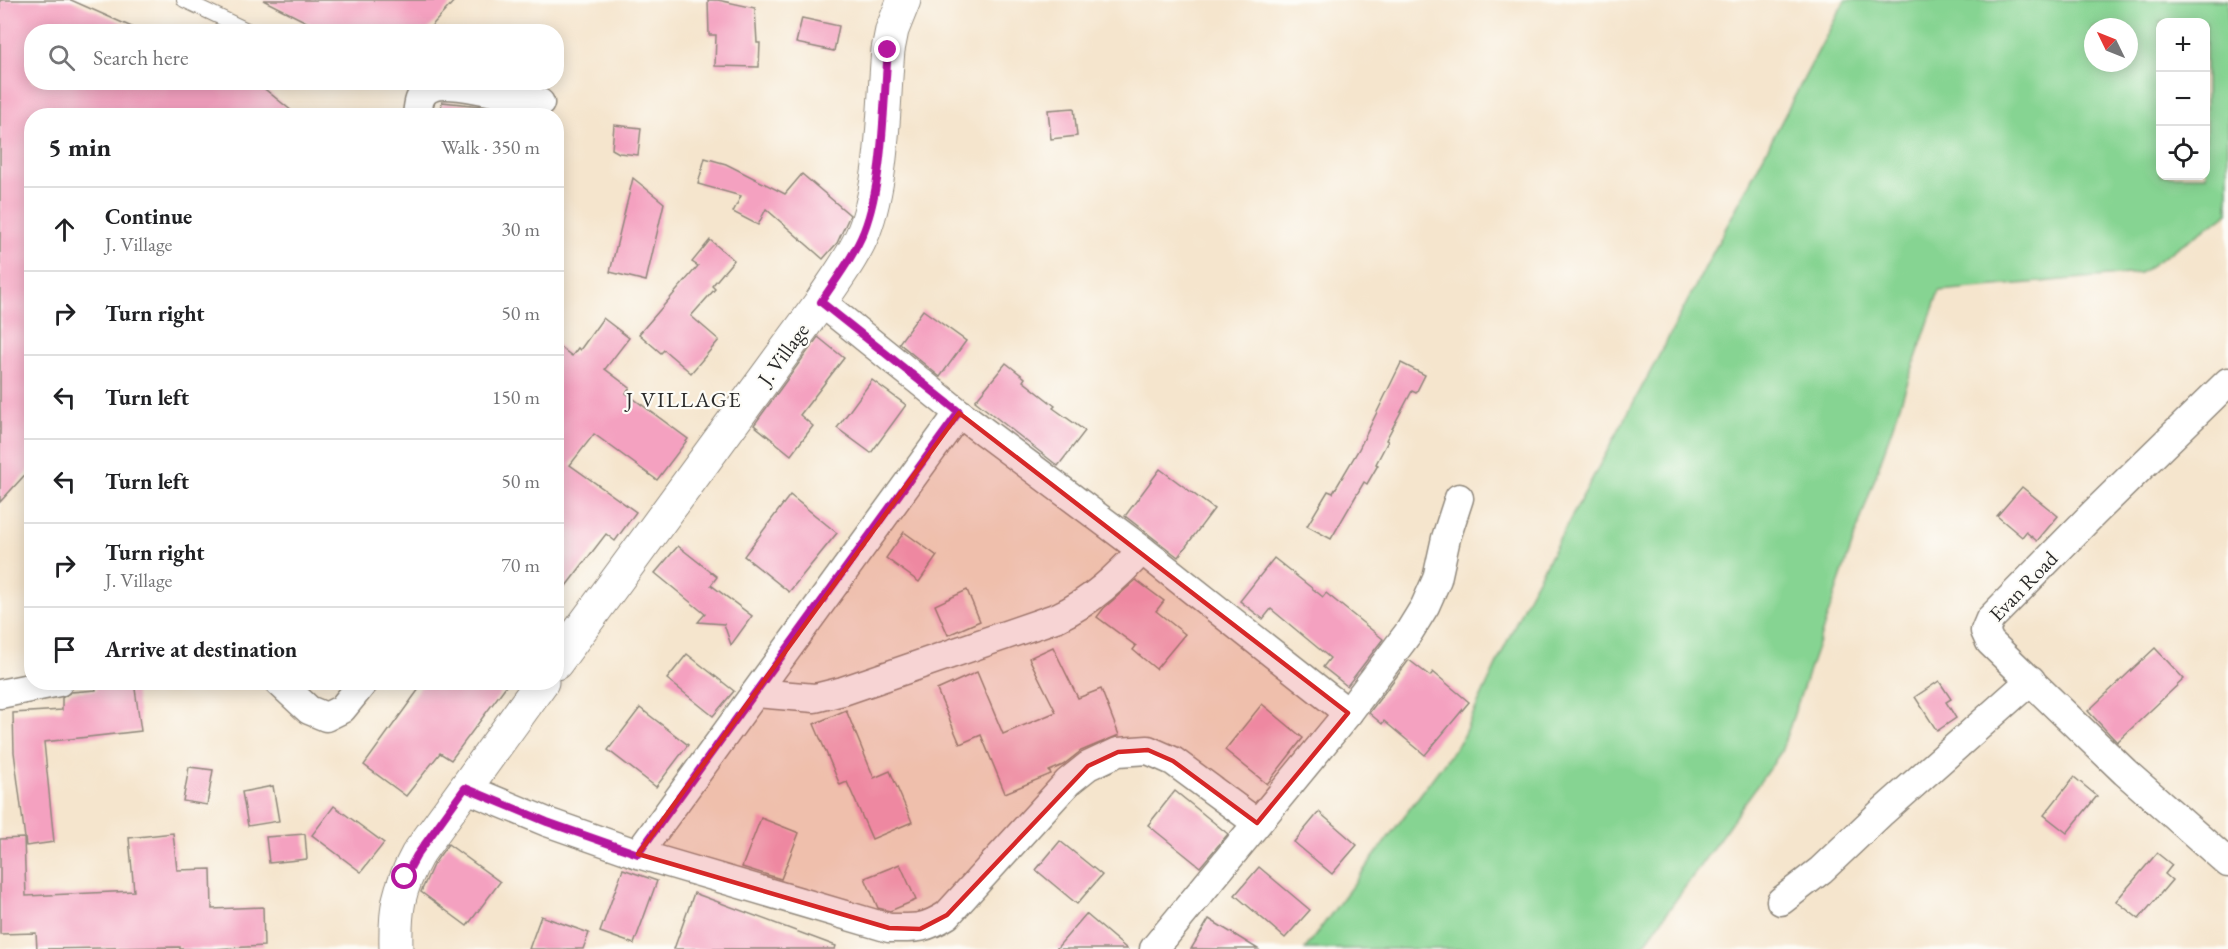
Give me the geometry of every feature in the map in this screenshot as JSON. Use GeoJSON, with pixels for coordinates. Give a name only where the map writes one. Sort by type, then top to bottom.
{"type":"FeatureCollection","features":[{"type":"Feature","properties":{"kind":"street","name":"J. Village"},"geometry":{"type":"LineString","coordinates":[[564,652],[846,266],[863,233],[874,201],[888,50],[892,30],[904,0]]}},
{"type":"Feature","properties":{"kind":"street"},"geometry":{"type":"LineString","coordinates":[[418,108],[421,96],[428,90]]}},
{"type":"Feature","properties":{"kind":"street"},"geometry":{"type":"LineString","coordinates":[[484,90],[540,104]]}},
{"type":"Feature","properties":{"kind":"street"},"geometry":{"type":"LineString","coordinates":[[821,302],[959,412],[1142,550],[1348,713]]}},
{"type":"Feature","properties":{"kind":"street","name":"Evan Road"},"geometry":{"type":"LineString","coordinates":[[2228,382],[2086,521],[1986,625],[1986,636],[1990,642],[2125,772],[2228,863]]}},
{"type":"Feature","properties":{"kind":"street"},"geometry":{"type":"LineString","coordinates":[[638,854],[959,412]]}},
{"type":"Feature","properties":{"kind":"street"},"geometry":{"type":"LineString","coordinates":[[1154,949],[1348,713],[1409,632],[1425,606],[1437,579],[1446,538],[1460,498]]}},
{"type":"Feature","properties":{"kind":"street"},"geometry":{"type":"LineString","coordinates":[[756,693],[815,698],[843,691],[1058,617],[1080,607],[1117,576],[1142,550]]}},
{"type":"Feature","properties":{"kind":"street"},"geometry":{"type":"LineString","coordinates":[[1781,901],[1821,870],[1880,814],[2031,680]]}},
{"type":"Feature","properties":{"kind":"street"},"geometry":{"type":"LineString","coordinates":[[0,694],[24,689]]}},
{"type":"Feature","properties":{"kind":"street"},"geometry":{"type":"LineString","coordinates":[[288,690],[309,710],[326,717],[342,709],[357,690]]}},
{"type":"Feature","properties":{"kind":"street"},"geometry":{"type":"LineString","coordinates":[[396,949],[395,924],[398,900],[405,877],[417,855],[536,690]]}},
{"type":"Feature","properties":{"kind":"street"},"geometry":{"type":"LineString","coordinates":[[465,788],[547,822],[638,854],[889,928],[920,929],[947,915],[1068,782],[1088,766],[1118,752],[1148,750],[1173,760],[1257,823]]}},
{"type":"Feature","properties":{"kind":"lane"},"geometry":{"type":"LineString","coordinates":[[184,0],[234,24]]}},
{"type":"Feature","properties":{"kind":"highlighted area"},"geometry":{"type":"Polygon","coordinates":[[[959,413],[1348,713],[1257,823],[1173,761],[1148,750],[1118,752],[1088,766],[947,915],[920,929],[889,928],[638,854],[959,413]]]}},
{"type":"Feature","properties":{"kind":"green space"},"geometry":{"type":"Polygon","coordinates":[[[1845,0],[2228,0],[2228,213],[2140,273],[1939,291],[1781,752],[1641,949],[1305,949],[1461,740],[1527,599],[1662,350],[1845,0]]]}},
{"type":"Feature","properties":{"kind":"building"},"geometry":{"type":"Polygon","coordinates":[[[0,0],[71,0],[125,24],[24,24],[24,90],[266,90],[288,108],[24,108],[24,476],[0,502],[0,0]]]}},
{"type":"Feature","properties":{"kind":"building"},"geometry":{"type":"Polygon","coordinates":[[[263,0],[455,0],[433,24],[310,24],[263,0]]]}},
{"type":"Feature","properties":{"kind":"building"},"geometry":{"type":"Polygon","coordinates":[[[708,0],[755,8],[757,43],[760,43],[759,67],[715,66],[716,35],[709,35],[708,0]]]}},
{"type":"Feature","properties":{"kind":"building"},"geometry":{"type":"Polygon","coordinates":[[[802,18],[839,26],[834,51],[796,43],[802,18]]]}},
{"type":"Feature","properties":{"kind":"building"},"geometry":{"type":"Polygon","coordinates":[[[442,102],[488,108],[441,108],[442,102]]]}},
{"type":"Feature","properties":{"kind":"building"},"geometry":{"type":"Polygon","coordinates":[[[1074,108],[1077,136],[1051,139],[1048,110],[1074,108]]]}},
{"type":"Feature","properties":{"kind":"building"},"geometry":{"type":"Polygon","coordinates":[[[614,125],[641,128],[638,155],[619,153],[612,149],[614,125]]]}},
{"type":"Feature","properties":{"kind":"building"},"geometry":{"type":"Polygon","coordinates":[[[705,158],[726,164],[785,194],[802,174],[850,215],[837,243],[823,259],[766,209],[758,225],[733,212],[741,196],[698,184],[705,158]]]}},
{"type":"Feature","properties":{"kind":"building"},"geometry":{"type":"Polygon","coordinates":[[[633,178],[664,203],[646,281],[610,272],[633,178]]]}},
{"type":"Feature","properties":{"kind":"building"},"geometry":{"type":"Polygon","coordinates":[[[710,240],[734,260],[712,286],[715,289],[691,316],[719,340],[691,373],[664,350],[661,353],[639,334],[698,266],[692,262],[710,240]]]}},
{"type":"Feature","properties":{"kind":"building"},"geometry":{"type":"Polygon","coordinates":[[[923,310],[966,341],[940,377],[899,343],[923,310]]]}},
{"type":"Feature","properties":{"kind":"building"},"geometry":{"type":"Polygon","coordinates":[[[603,318],[629,338],[605,369],[630,388],[626,393],[688,439],[657,480],[594,434],[570,465],[636,512],[615,541],[606,534],[564,589],[564,350],[572,356],[578,348],[580,350],[603,318]]]}},
{"type":"Feature","properties":{"kind":"building"},"geometry":{"type":"Polygon","coordinates":[[[818,337],[844,358],[800,415],[813,426],[791,455],[754,425],[818,337]]]}},
{"type":"Feature","properties":{"kind":"building"},"geometry":{"type":"Polygon","coordinates":[[[1006,363],[1025,378],[1023,381],[1055,406],[1053,408],[1085,431],[1058,466],[975,401],[1006,363]]]}},
{"type":"Feature","properties":{"kind":"building"},"geometry":{"type":"Polygon","coordinates":[[[1401,363],[1425,375],[1416,393],[1412,391],[1386,440],[1388,441],[1376,464],[1378,465],[1367,484],[1364,482],[1331,539],[1307,526],[1328,491],[1333,493],[1359,449],[1401,363]]]}},
{"type":"Feature","properties":{"kind":"building"},"geometry":{"type":"Polygon","coordinates":[[[872,380],[906,405],[871,453],[837,428],[872,380]]]}},
{"type":"Feature","properties":{"kind":"building"},"geometry":{"type":"Polygon","coordinates":[[[1160,469],[1214,509],[1178,557],[1125,516],[1160,469]]]}},
{"type":"Feature","properties":{"kind":"building"},"geometry":{"type":"Polygon","coordinates":[[[2022,487],[2058,516],[2037,541],[2026,532],[2022,537],[1997,516],[2022,487]]]}},
{"type":"Feature","properties":{"kind":"building"},"geometry":{"type":"Polygon","coordinates":[[[790,495],[837,533],[789,592],[744,556],[790,495]]]}},
{"type":"Feature","properties":{"kind":"building"},"geometry":{"type":"Polygon","coordinates":[[[904,532],[937,556],[919,582],[886,558],[904,532]]]}},
{"type":"Feature","properties":{"kind":"building"},"geometry":{"type":"Polygon","coordinates":[[[678,546],[717,577],[711,585],[752,616],[731,645],[724,624],[698,622],[705,614],[655,573],[678,546]]]}},
{"type":"Feature","properties":{"kind":"building"},"geometry":{"type":"Polygon","coordinates":[[[1274,558],[1323,597],[1326,593],[1383,639],[1347,686],[1323,667],[1330,658],[1271,609],[1263,619],[1240,601],[1274,558]]]}},
{"type":"Feature","properties":{"kind":"building"},"geometry":{"type":"Polygon","coordinates":[[[1136,580],[1164,601],[1156,611],[1185,634],[1156,669],[1133,650],[1136,646],[1097,617],[1136,580]]]}},
{"type":"Feature","properties":{"kind":"building"},"geometry":{"type":"Polygon","coordinates":[[[967,590],[980,621],[948,635],[935,605],[967,590]]]}},
{"type":"Feature","properties":{"kind":"building"},"geometry":{"type":"Polygon","coordinates":[[[1053,647],[1078,698],[1101,689],[1119,735],[1081,751],[1063,765],[1049,771],[1051,774],[1005,793],[981,735],[960,744],[937,690],[977,672],[1003,734],[1056,712],[1029,658],[1053,647]]]}},
{"type":"Feature","properties":{"kind":"building"},"geometry":{"type":"Polygon","coordinates":[[[2155,648],[2184,679],[2117,742],[2088,711],[2155,648]]]}},
{"type":"Feature","properties":{"kind":"building"},"geometry":{"type":"Polygon","coordinates":[[[687,654],[734,691],[713,716],[667,679],[687,654]]]}},
{"type":"Feature","properties":{"kind":"building"},"geometry":{"type":"Polygon","coordinates":[[[1409,660],[1430,676],[1433,672],[1469,702],[1425,755],[1384,721],[1382,724],[1369,713],[1409,660]]]}},
{"type":"Feature","properties":{"kind":"building"},"geometry":{"type":"Polygon","coordinates":[[[1939,681],[1951,699],[1946,702],[1956,718],[1937,731],[1915,697],[1939,681]]]}},
{"type":"Feature","properties":{"kind":"building"},"geometry":{"type":"Polygon","coordinates":[[[135,690],[141,731],[44,742],[54,842],[26,846],[14,752],[13,713],[62,710],[62,698],[71,692],[135,690]]]}},
{"type":"Feature","properties":{"kind":"building"},"geometry":{"type":"Polygon","coordinates":[[[418,690],[503,690],[451,760],[440,753],[406,796],[364,765],[418,690]]]}},
{"type":"Feature","properties":{"kind":"building"},"geometry":{"type":"Polygon","coordinates":[[[1262,704],[1303,738],[1267,784],[1225,750],[1262,704]]]}},
{"type":"Feature","properties":{"kind":"building"},"geometry":{"type":"Polygon","coordinates":[[[640,708],[688,745],[656,787],[608,750],[640,708]]]}},
{"type":"Feature","properties":{"kind":"building"},"geometry":{"type":"Polygon","coordinates":[[[846,710],[874,778],[890,771],[912,822],[872,839],[847,782],[840,785],[814,724],[846,710]]]}},
{"type":"Feature","properties":{"kind":"building"},"geometry":{"type":"Polygon","coordinates":[[[189,767],[213,770],[207,805],[183,801],[189,767]]]}},
{"type":"Feature","properties":{"kind":"building"},"geometry":{"type":"Polygon","coordinates":[[[2074,777],[2097,796],[2067,833],[2044,815],[2074,777]]]}},
{"type":"Feature","properties":{"kind":"building"},"geometry":{"type":"Polygon","coordinates":[[[273,786],[279,821],[248,826],[242,792],[273,786]]]}},
{"type":"Feature","properties":{"kind":"building"},"geometry":{"type":"Polygon","coordinates":[[[1175,791],[1228,834],[1200,867],[1148,825],[1175,791]]]}},
{"type":"Feature","properties":{"kind":"building"},"geometry":{"type":"Polygon","coordinates":[[[334,806],[384,843],[361,872],[312,835],[334,806]]]}},
{"type":"Feature","properties":{"kind":"building"},"geometry":{"type":"Polygon","coordinates":[[[1319,812],[1357,845],[1332,874],[1294,842],[1319,812]]]}},
{"type":"Feature","properties":{"kind":"building"},"geometry":{"type":"Polygon","coordinates":[[[761,818],[799,833],[781,879],[742,867],[761,818]]]}},
{"type":"Feature","properties":{"kind":"building"},"geometry":{"type":"Polygon","coordinates":[[[173,833],[177,870],[211,869],[212,909],[263,907],[264,946],[213,949],[180,949],[180,947],[37,949],[36,933],[0,934],[0,839],[24,838],[26,896],[134,891],[129,838],[173,833]]]}},
{"type":"Feature","properties":{"kind":"building"},"geometry":{"type":"Polygon","coordinates":[[[305,834],[307,859],[269,863],[266,837],[305,834]]]}},
{"type":"Feature","properties":{"kind":"building"},"geometry":{"type":"Polygon","coordinates":[[[1060,841],[1102,875],[1077,904],[1036,870],[1060,841]]]}},
{"type":"Feature","properties":{"kind":"building"},"geometry":{"type":"Polygon","coordinates":[[[448,844],[500,882],[467,926],[421,892],[433,865],[448,844]]]}},
{"type":"Feature","properties":{"kind":"building"},"geometry":{"type":"Polygon","coordinates":[[[2157,853],[2172,865],[2165,874],[2172,880],[2139,919],[2116,901],[2157,853]]]}},
{"type":"Feature","properties":{"kind":"building"},"geometry":{"type":"Polygon","coordinates":[[[900,864],[916,900],[890,911],[878,908],[865,878],[900,864]]]}},
{"type":"Feature","properties":{"kind":"building"},"geometry":{"type":"Polygon","coordinates":[[[1259,867],[1310,910],[1285,938],[1235,895],[1259,867]]]}},
{"type":"Feature","properties":{"kind":"building"},"geometry":{"type":"Polygon","coordinates":[[[623,869],[657,881],[634,944],[600,932],[623,869]]]}},
{"type":"Feature","properties":{"kind":"building"},"geometry":{"type":"Polygon","coordinates":[[[694,893],[836,946],[835,949],[674,949],[694,893]]]}},
{"type":"Feature","properties":{"kind":"building"},"geometry":{"type":"Polygon","coordinates":[[[1086,914],[1127,949],[1056,949],[1086,914]]]}},
{"type":"Feature","properties":{"kind":"building"},"geometry":{"type":"Polygon","coordinates":[[[541,916],[589,933],[583,949],[529,949],[541,916]]]}},
{"type":"Feature","properties":{"kind":"building"},"geometry":{"type":"Polygon","coordinates":[[[1209,919],[1258,949],[1191,949],[1209,919]]]}},
{"type":"Feature","properties":{"kind":"district","name":"J VILLAGE"},"geometry":{"type":"Point","coordinates":[684,399]}},
{"type":"Feature","properties":{"kind":"route"},"geometry":{"type":"LineString","coordinates":[[405,877],[417,855],[465,788],[547,822],[638,854],[959,412],[821,302],[846,266],[863,233],[874,201],[888,50]]}}]}
